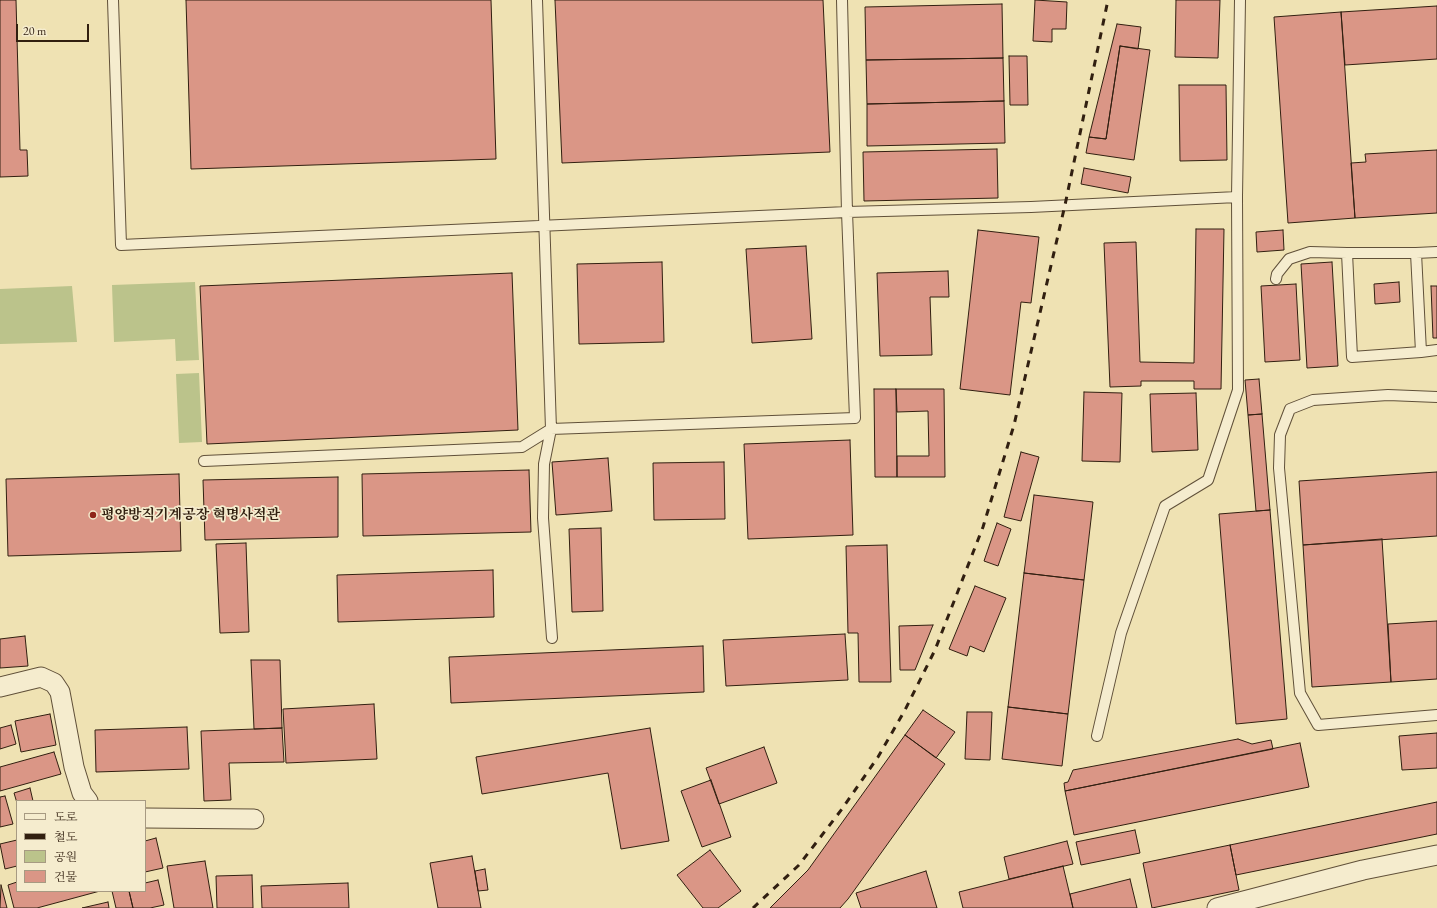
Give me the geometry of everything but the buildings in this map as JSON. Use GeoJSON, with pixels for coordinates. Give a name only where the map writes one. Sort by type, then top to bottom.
{"type":"FeatureCollection","features":[{"type":"Feature","properties":{"kind":"street"},"geometry":{"type":"LineString","coordinates":[[0,687],[41,677],[54,682],[60,692],[74,767],[82,793],[87,800]]}},
{"type":"Feature","properties":{"kind":"street"},"geometry":{"type":"LineString","coordinates":[[146,818],[254,819]]}},
{"type":"Feature","properties":{"kind":"street"},"geometry":{"type":"LineString","coordinates":[[1217,908],[1363,870],[1437,855]]}},
{"type":"Feature","properties":{"kind":"lane"},"geometry":{"type":"LineString","coordinates":[[113,0],[121,245],[847,212],[1031,207],[1237,197]]}},
{"type":"Feature","properties":{"kind":"lane"},"geometry":{"type":"LineString","coordinates":[[537,0],[551,429],[544,464],[543,518],[552,638]]}},
{"type":"Feature","properties":{"kind":"lane"},"geometry":{"type":"LineString","coordinates":[[204,461],[522,447],[551,429],[855,418],[847,212],[842,0]]}},
{"type":"Feature","properties":{"kind":"lane"},"geometry":{"type":"LineString","coordinates":[[1097,736],[1121,633],[1165,506],[1208,480],[1238,390],[1237,197],[1240,0]]}},
{"type":"Feature","properties":{"kind":"lane"},"geometry":{"type":"LineString","coordinates":[[1276,279],[1277,274],[1289,259],[1310,252],[1437,252]]}},
{"type":"Feature","properties":{"kind":"lane"},"geometry":{"type":"LineString","coordinates":[[1347,253],[1352,357],[1437,350]]}},
{"type":"Feature","properties":{"kind":"lane"},"geometry":{"type":"LineString","coordinates":[[1416,253],[1421,352]]}},
{"type":"Feature","properties":{"kind":"lane"},"geometry":{"type":"LineString","coordinates":[[1437,397],[1388,395],[1313,400],[1290,409],[1280,435],[1279,468],[1300,693],[1318,725],[1437,714]]}},
{"type":"Feature","properties":{"kind":"green space"},"geometry":{"type":"Polygon","coordinates":[[[195,282],[199,360],[176,361],[175,339],[114,342],[112,285],[195,282]]]}},
{"type":"Feature","properties":{"kind":"green space"},"geometry":{"type":"Polygon","coordinates":[[[72,286],[77,342],[0,344],[0,289],[72,286]]]}},
{"type":"Feature","properties":{"kind":"green space"},"geometry":{"type":"Polygon","coordinates":[[[199,373],[202,442],[179,443],[176,374],[199,373]]]}},
{"type":"Feature","properties":{"kind":"railway"},"geometry":{"type":"LineString","coordinates":[[753,908],[799,865],[842,809],[878,757],[905,710],[935,650],[983,527],[1014,425],[1065,205],[1108,0]]}},
{"type":"Feature","properties":{"kind":"place","name":"평양방직기계공장 혁명사적관"},"geometry":{"type":"Point","coordinates":[93,515]}}]}
